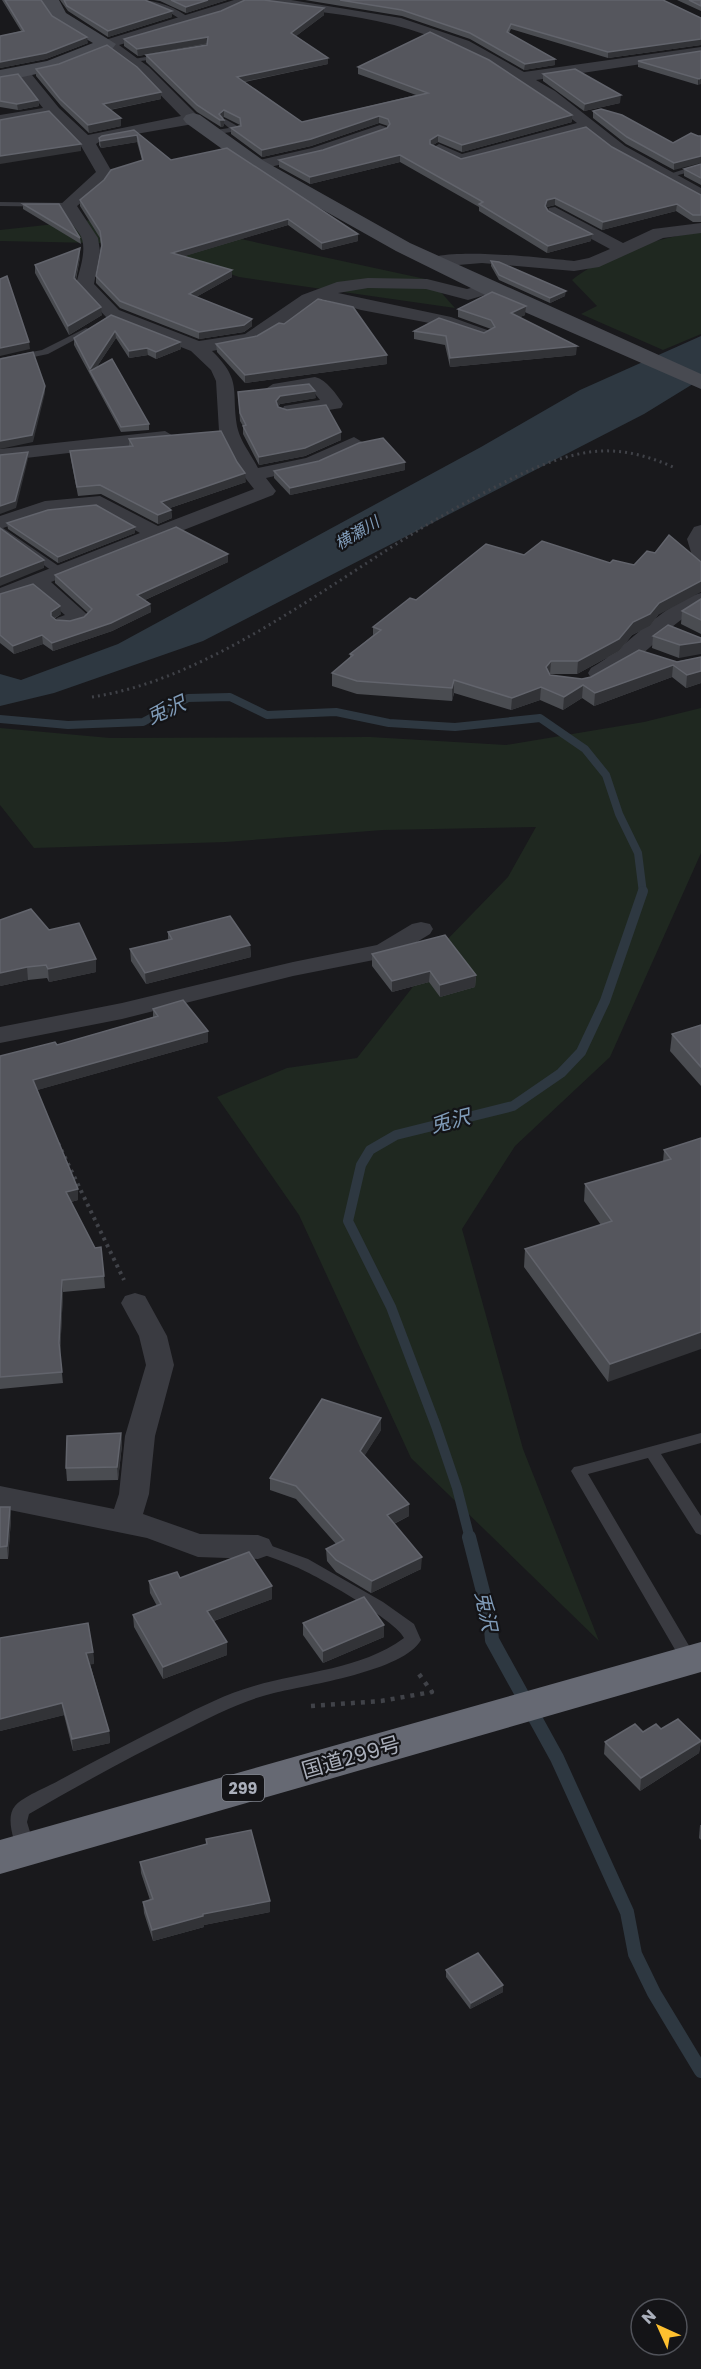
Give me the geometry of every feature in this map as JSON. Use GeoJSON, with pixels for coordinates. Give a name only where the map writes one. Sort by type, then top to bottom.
{"type":"FeatureCollection","features":[{"type":"Feature","properties":{"kind":"highway","name":"国道299号"},"geometry":{"type":"LineString","coordinates":[[13,1853],[590,1688],[697,1664]]}},
{"type":"Feature","properties":{"kind":"street"},"geometry":{"type":"LineString","coordinates":[[50,0],[59,16],[132,60],[193,119],[219,127],[256,165],[434,262],[701,382]]}},
{"type":"Feature","properties":{"kind":"street"},"geometry":{"type":"LineString","coordinates":[[0,76],[23,73],[106,44],[248,0]]}},
{"type":"Feature","properties":{"kind":"street"},"geometry":{"type":"LineString","coordinates":[[263,0],[396,21],[464,44],[524,77],[587,118],[619,148],[698,191]]}},
{"type":"Feature","properties":{"kind":"street"},"geometry":{"type":"LineString","coordinates":[[524,77],[701,51]]}},
{"type":"Feature","properties":{"kind":"street"},"geometry":{"type":"LineString","coordinates":[[23,73],[53,111],[87,143],[104,172],[101,179],[76,196],[68,205],[72,219],[88,233],[92,247],[85,285],[107,319],[197,347],[228,344],[251,338],[320,293],[374,308],[450,321],[484,335]]}},
{"type":"Feature","properties":{"kind":"street"},"geometry":{"type":"LineString","coordinates":[[0,120],[53,111]]}},
{"type":"Feature","properties":{"kind":"street"},"geometry":{"type":"LineString","coordinates":[[439,149],[460,159],[587,118]]}},
{"type":"Feature","properties":{"kind":"street"},"geometry":{"type":"LineString","coordinates":[[87,143],[97,136],[193,119]]}},
{"type":"Feature","properties":{"kind":"street"},"geometry":{"type":"LineString","coordinates":[[256,165],[316,152],[380,130]]}},
{"type":"Feature","properties":{"kind":"street"},"geometry":{"type":"LineString","coordinates":[[555,212],[624,250]]}},
{"type":"Feature","properties":{"kind":"street"},"geometry":{"type":"LineString","coordinates":[[434,262],[482,258],[574,266],[593,263],[659,233],[701,228]]}},
{"type":"Feature","properties":{"kind":"street"},"geometry":{"type":"LineString","coordinates":[[269,307],[292,294],[320,293],[368,283],[427,284],[468,295],[489,288]]}},
{"type":"Feature","properties":{"kind":"street"},"geometry":{"type":"LineString","coordinates":[[197,347],[242,392]]}},
{"type":"Feature","properties":{"kind":"street"},"geometry":{"type":"LineString","coordinates":[[242,392],[315,383],[334,404],[287,410]]}},
{"type":"Feature","properties":{"kind":"street"},"geometry":{"type":"LineString","coordinates":[[0,595],[266,491],[254,475],[229,431],[242,392]]}},
{"type":"Feature","properties":{"kind":"street"},"geometry":{"type":"LineString","coordinates":[[206,433],[229,431]]}},
{"type":"Feature","properties":{"kind":"street"},"geometry":{"type":"LineString","coordinates":[[0,454],[183,435]]}},
{"type":"Feature","properties":{"kind":"street"},"geometry":{"type":"LineString","coordinates":[[254,475],[312,462],[354,443]]}},
{"type":"Feature","properties":{"kind":"street"},"geometry":{"type":"LineString","coordinates":[[0,522],[45,507],[100,502],[155,533]]}},
{"type":"Feature","properties":{"kind":"street"},"geometry":{"type":"LineString","coordinates":[[701,531],[697,539],[701,558]]}},
{"type":"Feature","properties":{"kind":"street"},"geometry":{"type":"LineString","coordinates":[[36,580],[80,617],[64,622]]}},
{"type":"Feature","properties":{"kind":"street"},"geometry":{"type":"LineString","coordinates":[[582,683],[628,658],[642,655],[672,630],[701,599]]}},
{"type":"Feature","properties":{"kind":"street"},"geometry":{"type":"LineString","coordinates":[[0,1035],[122,1011],[293,969],[384,951],[421,928]]}},
{"type":"Feature","properties":{"kind":"street"},"geometry":{"type":"LineString","coordinates":[[125,1523],[134,1494],[140,1436],[160,1365],[153,1336],[135,1303]]}},
{"type":"Feature","properties":{"kind":"street"},"geometry":{"type":"LineString","coordinates":[[0,1497],[151,1527],[198,1545],[258,1547]]}},
{"type":"Feature","properties":{"kind":"lane"},"geometry":{"type":"LineString","coordinates":[[141,0],[167,7],[188,20]]}},
{"type":"Feature","properties":{"kind":"lane"},"geometry":{"type":"LineString","coordinates":[[132,60],[171,54]]}},
{"type":"Feature","properties":{"kind":"lane"},"geometry":{"type":"LineString","coordinates":[[667,176],[701,166]]}},
{"type":"Feature","properties":{"kind":"lane"},"geometry":{"type":"LineString","coordinates":[[0,204],[68,205]]}},
{"type":"Feature","properties":{"kind":"lane"},"geometry":{"type":"LineString","coordinates":[[0,361],[56,348],[107,319]]}},
{"type":"Feature","properties":{"kind":"lane"},"geometry":{"type":"LineString","coordinates":[[0,529],[59,572]]}},
{"type":"Feature","properties":{"kind":"lane"},"geometry":{"type":"LineString","coordinates":[[697,1664],[579,1471],[701,1438]]}},
{"type":"Feature","properties":{"kind":"lane"},"geometry":{"type":"LineString","coordinates":[[652,1452],[701,1529]]}},
{"type":"Feature","properties":{"kind":"lane"},"geometry":{"type":"LineString","coordinates":[[13,1853],[21,1810],[95,1767],[203,1714],[253,1693],[360,1666],[402,1650],[413,1640],[408,1628],[377,1606],[303,1563],[258,1547]]}},
{"type":"Feature","properties":{"kind":"path"},"geometry":{"type":"LineString","coordinates":[[92,697],[119,694],[172,676],[256,632],[469,499],[528,471],[576,455],[619,451],[644,454],[673,467]]}},
{"type":"Feature","properties":{"kind":"path"},"geometry":{"type":"LineString","coordinates":[[54,1133],[135,1303]]}},
{"type":"Feature","properties":{"kind":"shaded area"},"geometry":{"type":"Polygon","coordinates":[[[147,214],[185,227],[430,280],[455,308],[239,277],[143,244],[0,241],[0,230],[147,214]]]}},
{"type":"Feature","properties":{"kind":"shaded area"},"geometry":{"type":"Polygon","coordinates":[[[701,232],[701,334],[663,350],[581,314],[597,306],[572,280],[585,271],[633,248],[701,232]]]}},
{"type":"Feature","properties":{"kind":"shaded area"},"geometry":{"type":"Polygon","coordinates":[[[701,708],[701,853],[610,1057],[515,1146],[462,1229],[523,1449],[599,1641],[411,1458],[299,1215],[217,1097],[287,1068],[357,1058],[423,974],[440,947],[508,877],[536,827],[383,830],[226,842],[34,848],[0,805],[0,728],[110,738],[370,737],[506,745],[644,722],[701,708]]]}},
{"type":"Feature","properties":{"kind":"water","name":"横瀬川"},"geometry":{"type":"Polygon","coordinates":[[[701,336],[701,379],[644,414],[203,641],[54,693],[0,706],[0,674],[21,680],[118,644],[481,447],[580,390],[701,336]]]}},
{"type":"Feature","properties":{"kind":"building"},"geometry":{"type":"Polygon","coordinates":[[[5,0],[41,0],[52,16],[87,37],[46,53],[0,62],[0,36],[24,31],[5,0]]]}},
{"type":"Feature","properties":{"kind":"building"},"geometry":{"type":"Polygon","coordinates":[[[64,0],[145,0],[172,11],[108,31],[67,6],[64,0]]]}},
{"type":"Feature","properties":{"kind":"building"},"geometry":{"type":"Polygon","coordinates":[[[171,0],[208,0],[186,7],[171,0]]]}},
{"type":"Feature","properties":{"kind":"building"},"geometry":{"type":"Polygon","coordinates":[[[245,0],[264,0],[324,8],[291,33],[328,58],[237,77],[302,122],[428,93],[358,67],[430,32],[489,60],[572,115],[462,145],[438,135],[430,140],[430,144],[461,159],[586,127],[612,147],[701,195],[701,215],[693,215],[677,204],[603,222],[555,198],[547,200],[545,206],[548,211],[592,234],[548,246],[479,204],[483,202],[400,155],[310,177],[279,160],[323,150],[387,128],[390,124],[388,119],[379,116],[311,139],[262,150],[231,128],[241,126],[240,118],[224,110],[219,114],[224,120],[220,120],[197,105],[146,55],[207,45],[208,37],[137,49],[124,39],[221,11],[245,0]]]}},
{"type":"Feature","properties":{"kind":"building"},"geometry":{"type":"Polygon","coordinates":[[[340,0],[663,0],[701,18],[701,39],[608,52],[511,24],[507,32],[555,59],[525,64],[470,33],[402,10],[340,0]]]}},
{"type":"Feature","properties":{"kind":"building"},"geometry":{"type":"Polygon","coordinates":[[[689,0],[701,0],[701,6],[689,0]]]}},
{"type":"Feature","properties":{"kind":"building"},"geometry":{"type":"Polygon","coordinates":[[[107,45],[137,67],[161,92],[103,104],[121,118],[88,125],[60,99],[36,69],[59,64],[107,45]]]}},
{"type":"Feature","properties":{"kind":"building"},"geometry":{"type":"Polygon","coordinates":[[[701,51],[701,78],[699,79],[638,61],[701,51]]]}},
{"type":"Feature","properties":{"kind":"building"},"geometry":{"type":"Polygon","coordinates":[[[575,69],[621,95],[585,104],[543,74],[575,69]]]}},
{"type":"Feature","properties":{"kind":"building"},"geometry":{"type":"Polygon","coordinates":[[[18,74],[38,100],[17,104],[0,101],[0,77],[18,74]]]}},
{"type":"Feature","properties":{"kind":"building"},"geometry":{"type":"Polygon","coordinates":[[[601,109],[622,115],[673,143],[691,133],[701,136],[701,156],[674,163],[627,137],[593,111],[601,109]]]}},
{"type":"Feature","properties":{"kind":"building"},"geometry":{"type":"Polygon","coordinates":[[[49,111],[81,144],[0,156],[0,120],[49,111]]]}},
{"type":"Feature","properties":{"kind":"building"},"geometry":{"type":"Polygon","coordinates":[[[134,130],[171,160],[227,148],[358,234],[322,243],[288,219],[172,253],[232,270],[189,294],[252,319],[244,325],[199,332],[120,301],[96,276],[102,245],[100,231],[80,200],[104,180],[111,170],[143,160],[137,135],[100,141],[99,138],[134,130]]]}},
{"type":"Feature","properties":{"kind":"building"},"geometry":{"type":"Polygon","coordinates":[[[701,164],[701,178],[684,169],[701,164]]]}},
{"type":"Feature","properties":{"kind":"building"},"geometry":{"type":"Polygon","coordinates":[[[23,204],[59,204],[80,238],[23,204]]]}},
{"type":"Feature","properties":{"kind":"building"},"geometry":{"type":"Polygon","coordinates":[[[80,248],[74,278],[101,307],[68,326],[35,265],[80,248]]]}},
{"type":"Feature","properties":{"kind":"building"},"geometry":{"type":"Polygon","coordinates":[[[491,261],[499,262],[566,291],[550,298],[499,275],[491,261]]]}},
{"type":"Feature","properties":{"kind":"building"},"geometry":{"type":"Polygon","coordinates":[[[7,276],[29,342],[0,348],[0,279],[7,276]]]}},
{"type":"Feature","properties":{"kind":"building"},"geometry":{"type":"Polygon","coordinates":[[[492,292],[526,306],[511,313],[577,346],[450,358],[446,336],[414,331],[439,318],[484,333],[495,327],[491,320],[458,309],[492,292]]]}},
{"type":"Feature","properties":{"kind":"building"},"geometry":{"type":"Polygon","coordinates":[[[318,299],[353,307],[387,355],[245,375],[216,344],[257,336],[279,323],[284,324],[318,299]]]}},
{"type":"Feature","properties":{"kind":"building"},"geometry":{"type":"Polygon","coordinates":[[[111,315],[180,342],[156,352],[147,348],[129,351],[115,331],[90,369],[74,338],[111,315]]]}},
{"type":"Feature","properties":{"kind":"building"},"geometry":{"type":"Polygon","coordinates":[[[33,352],[45,386],[32,435],[0,441],[0,359],[33,352]]]}},
{"type":"Feature","properties":{"kind":"building"},"geometry":{"type":"Polygon","coordinates":[[[112,359],[149,424],[121,427],[90,371],[112,359]]]}},
{"type":"Feature","properties":{"kind":"building"},"geometry":{"type":"Polygon","coordinates":[[[309,384],[315,391],[280,396],[276,401],[278,407],[287,410],[326,405],[341,432],[305,448],[259,457],[243,426],[246,425],[240,413],[238,392],[309,384]]]}},
{"type":"Feature","properties":{"kind":"building"},"geometry":{"type":"Polygon","coordinates":[[[221,431],[245,473],[161,502],[171,510],[158,515],[100,485],[77,487],[70,451],[133,446],[129,439],[221,431]]]}},
{"type":"Feature","properties":{"kind":"building"},"geometry":{"type":"Polygon","coordinates":[[[383,438],[405,462],[290,488],[274,471],[319,461],[359,443],[383,438]]]}},
{"type":"Feature","properties":{"kind":"building"},"geometry":{"type":"Polygon","coordinates":[[[28,452],[15,501],[0,506],[0,455],[28,452]]]}},
{"type":"Feature","properties":{"kind":"building"},"geometry":{"type":"Polygon","coordinates":[[[96,505],[135,527],[58,557],[7,523],[48,510],[96,505]]]}},
{"type":"Feature","properties":{"kind":"building"},"geometry":{"type":"Polygon","coordinates":[[[176,527],[228,554],[137,595],[150,604],[111,623],[52,643],[42,635],[13,646],[0,635],[0,594],[33,584],[60,606],[51,612],[51,616],[56,620],[70,621],[84,617],[92,609],[55,575],[176,527]]]}},
{"type":"Feature","properties":{"kind":"building"},"geometry":{"type":"Polygon","coordinates":[[[0,528],[44,560],[0,577],[0,528]]]}},
{"type":"Feature","properties":{"kind":"building"},"geometry":{"type":"Polygon","coordinates":[[[669,535],[701,562],[701,581],[659,603],[650,614],[633,622],[619,639],[578,661],[551,661],[546,667],[550,675],[582,679],[591,677],[639,650],[677,662],[701,657],[701,671],[687,675],[673,665],[595,693],[583,685],[564,697],[541,687],[512,698],[454,680],[452,688],[357,681],[332,673],[353,655],[350,654],[381,630],[373,627],[410,598],[416,600],[486,544],[524,555],[542,541],[610,563],[613,560],[634,565],[647,551],[655,553],[669,535]]]}},
{"type":"Feature","properties":{"kind":"building"},"geometry":{"type":"Polygon","coordinates":[[[701,599],[701,620],[682,611],[701,599]]]}},
{"type":"Feature","properties":{"kind":"building"},"geometry":{"type":"Polygon","coordinates":[[[668,625],[701,638],[701,642],[680,645],[653,636],[668,625]]]}},
{"type":"Feature","properties":{"kind":"building"},"geometry":{"type":"Polygon","coordinates":[[[31,909],[49,930],[79,923],[96,959],[48,969],[46,965],[0,973],[0,920],[31,909]]]}},
{"type":"Feature","properties":{"kind":"building"},"geometry":{"type":"Polygon","coordinates":[[[230,916],[250,945],[145,973],[130,949],[172,939],[168,932],[230,916]]]}},
{"type":"Feature","properties":{"kind":"building"},"geometry":{"type":"Polygon","coordinates":[[[445,935],[476,975],[440,985],[430,971],[392,981],[372,954],[445,935]]]}},
{"type":"Feature","properties":{"kind":"building"},"geometry":{"type":"Polygon","coordinates":[[[183,1000],[208,1031],[33,1080],[78,1189],[66,1192],[95,1248],[101,1247],[104,1276],[62,1280],[59,1343],[62,1372],[0,1377],[0,1056],[55,1042],[57,1045],[158,1016],[153,1009],[183,1000]]]}},
{"type":"Feature","properties":{"kind":"building"},"geometry":{"type":"Polygon","coordinates":[[[701,1025],[701,1067],[672,1034],[701,1025]]]}},
{"type":"Feature","properties":{"kind":"building"},"geometry":{"type":"Polygon","coordinates":[[[701,1138],[701,1332],[610,1364],[525,1249],[612,1221],[585,1184],[671,1159],[664,1150],[701,1138]]]}},
{"type":"Feature","properties":{"kind":"building"},"geometry":{"type":"Polygon","coordinates":[[[322,1399],[381,1418],[360,1451],[409,1504],[387,1515],[422,1557],[372,1581],[336,1560],[326,1549],[344,1540],[296,1486],[270,1478],[322,1399]]]}},
{"type":"Feature","properties":{"kind":"building"},"geometry":{"type":"Polygon","coordinates":[[[121,1433],[117,1467],[66,1468],[67,1436],[121,1433]]]}},
{"type":"Feature","properties":{"kind":"building"},"geometry":{"type":"Polygon","coordinates":[[[0,1507],[10,1507],[7,1546],[0,1547],[0,1507]]]}},
{"type":"Feature","properties":{"kind":"building"},"geometry":{"type":"Polygon","coordinates":[[[249,1552],[272,1586],[207,1611],[227,1642],[163,1667],[133,1615],[161,1604],[149,1581],[177,1572],[180,1578],[249,1552]]]}},
{"type":"Feature","properties":{"kind":"building"},"geometry":{"type":"Polygon","coordinates":[[[364,1597],[384,1625],[323,1651],[303,1623],[364,1597]]]}},
{"type":"Feature","properties":{"kind":"building"},"geometry":{"type":"Polygon","coordinates":[[[88,1623],[93,1652],[86,1653],[109,1731],[72,1739],[62,1703],[0,1719],[0,1638],[88,1623]]]}},
{"type":"Feature","properties":{"kind":"building"},"geometry":{"type":"Polygon","coordinates":[[[678,1719],[701,1741],[641,1778],[605,1742],[635,1724],[643,1732],[656,1724],[661,1729],[678,1719]]]}},
{"type":"Feature","properties":{"kind":"building"},"geometry":{"type":"Polygon","coordinates":[[[251,1830],[270,1901],[203,1914],[203,1916],[152,1930],[143,1902],[153,1899],[140,1862],[207,1844],[206,1839],[251,1830]]]}},
{"type":"Feature","properties":{"kind":"building"},"geometry":{"type":"Polygon","coordinates":[[[478,1953],[503,1985],[471,2003],[446,1970],[478,1953]]]}},
{"type":"Feature","properties":{"kind":"waterway","name":"兎沢"},"geometry":{"type":"LineString","coordinates":[[0,719],[68,725],[143,722],[188,698],[230,697],[267,715],[336,712],[389,723],[455,727],[540,718],[585,749],[606,775],[619,814],[638,853],[643,892]]}},
{"type":"Feature","properties":{"kind":"waterway","name":"兎沢"},"geometry":{"type":"LineString","coordinates":[[470,1539],[457,1488],[436,1426],[391,1307],[348,1221],[361,1165],[370,1150],[396,1135],[513,1106],[561,1073],[581,1052],[605,1001],[643,892]]}},
{"type":"Feature","properties":{"kind":"waterway","name":"兎沢"},"geometry":{"type":"LineString","coordinates":[[469,1537],[490,1619],[492,1640],[557,1758],[627,1912],[635,1954],[654,1993],[701,2071]]}}]}
